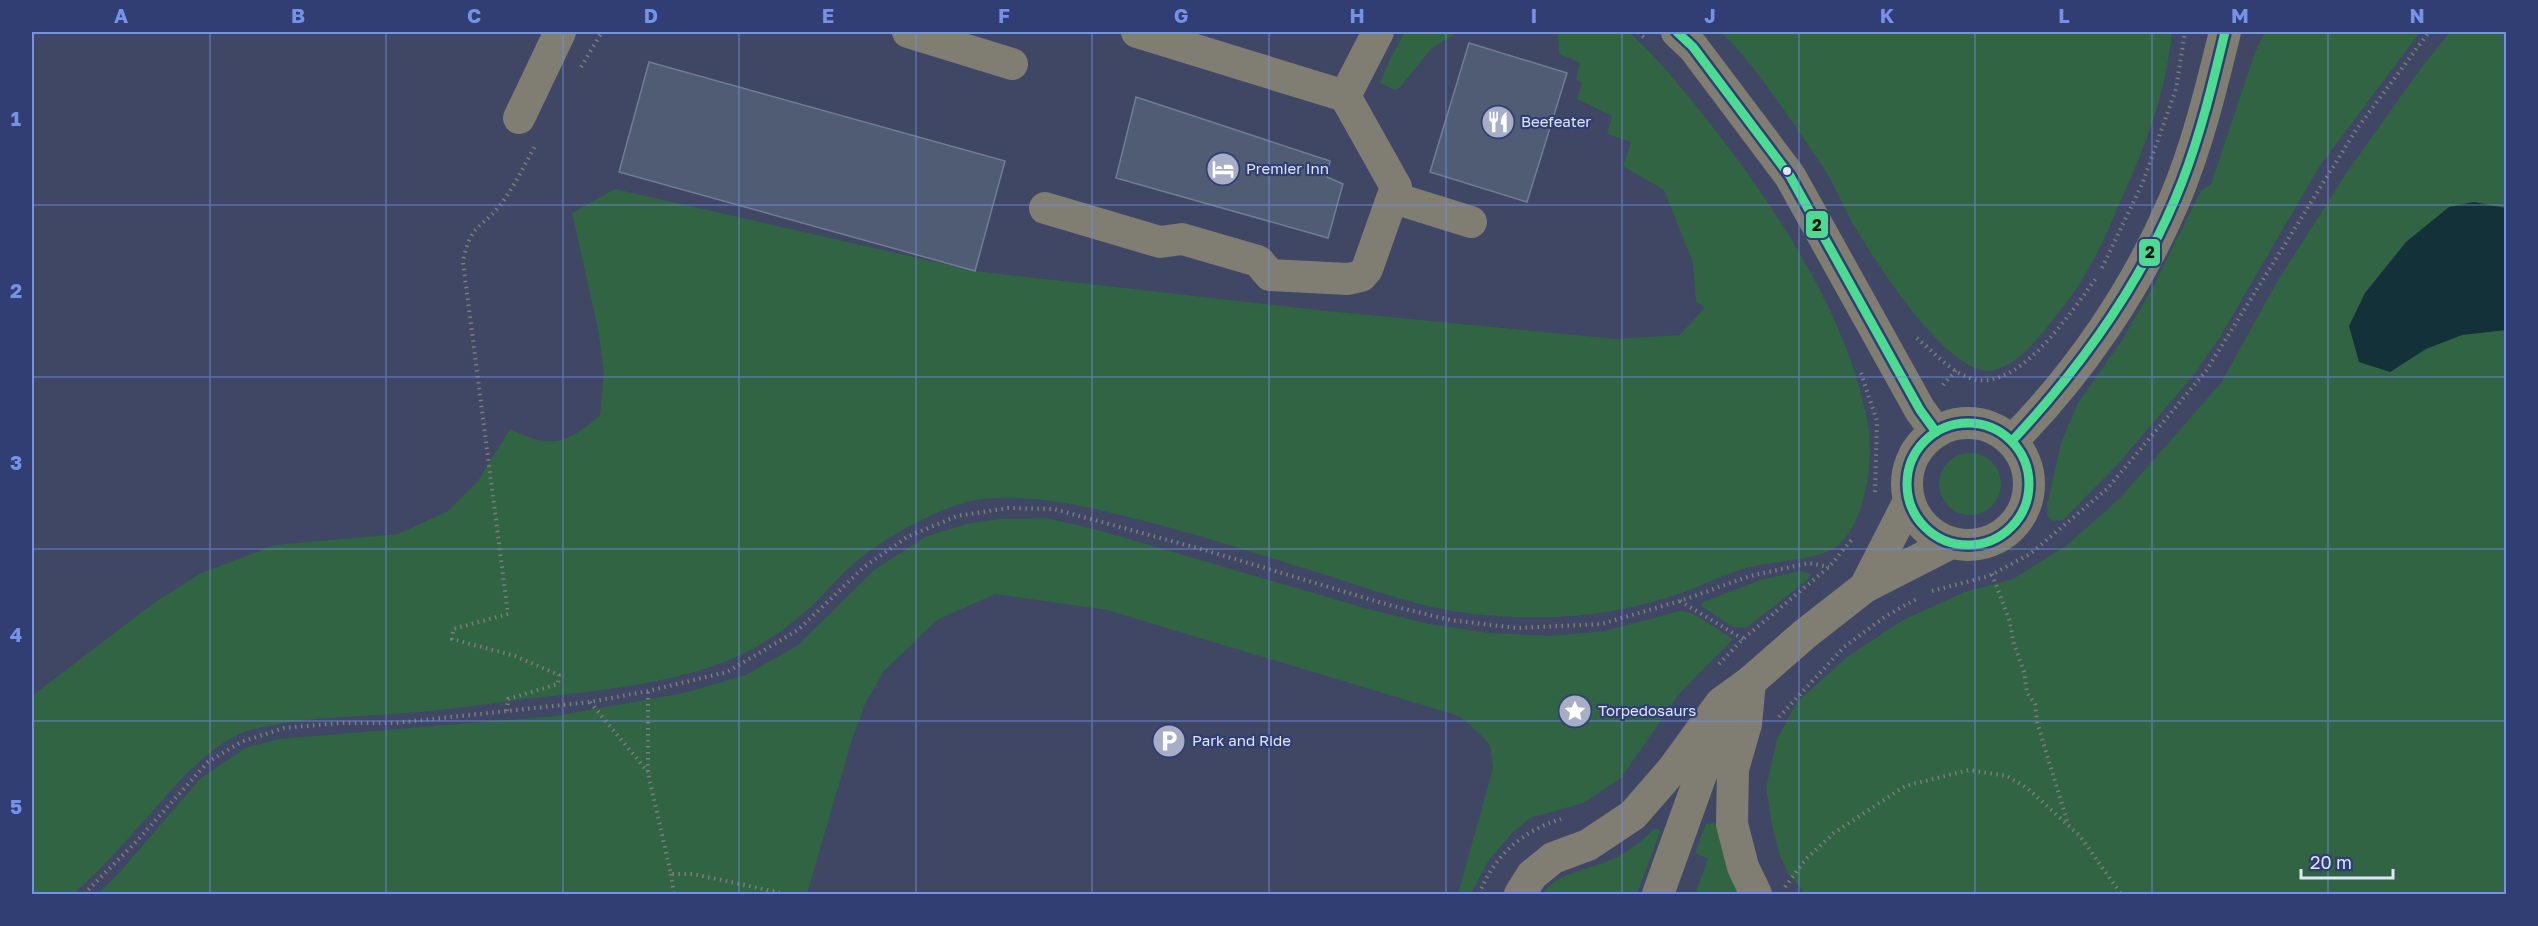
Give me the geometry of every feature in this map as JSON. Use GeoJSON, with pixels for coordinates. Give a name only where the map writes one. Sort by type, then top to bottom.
{"type":"FeatureCollection","features":[{"type":"Feature","properties":{"kind":"street"},"geometry":{"type":"LineString","coordinates":[[530,127],[560,32]]}},
{"type":"Feature","properties":{"kind":"street"},"geometry":{"type":"LineString","coordinates":[[908,32],[1012,64]]}},
{"type":"Feature","properties":{"kind":"street"},"geometry":{"type":"LineString","coordinates":[[1045,208],[1160,242],[1182,239],[1258,261],[1270,275],[1347,279],[1361,276],[1366,269],[1386,211],[1394,198],[1396,187],[1346,96],[1137,32]]}},
{"type":"Feature","properties":{"kind":"street"},"geometry":{"type":"LineString","coordinates":[[1346,96],[1378,32]]}},
{"type":"Feature","properties":{"kind":"street"},"geometry":{"type":"LineString","coordinates":[[2012,441],[2042,410],[2086,354],[2151,251],[2175,200],[2208,104],[2225,32]]}},
{"type":"Feature","properties":{"kind":"street"},"geometry":{"type":"LineString","coordinates":[[1666,39],[1693,47],[1790,176],[1920,410],[1936,432]]}},
{"type":"Feature","properties":{"kind":"street"},"geometry":{"type":"LineString","coordinates":[[1394,198],[1472,222]]}},
{"type":"Feature","properties":{"kind":"street"},"geometry":{"type":"LineString","coordinates":[[1975,423],[1995,429],[2012,441],[2023,457],[2029,476],[2028,496],[2020,515],[2007,530],[1990,541],[1971,545],[1951,543],[1933,534],[1919,520],[1909,501],[1907,482],[1911,462],[1921,445],[1936,432],[1955,424],[1975,423]]}},
{"type":"Feature","properties":{"kind":"street"},"geometry":{"type":"LineString","coordinates":[[1865,587],[1909,501]]}},
{"type":"Feature","properties":{"kind":"street"},"geometry":{"type":"LineString","coordinates":[[1520,894],[1532,875],[1553,858],[1588,844],[1633,815],[1673,769],[1721,703],[1750,682],[1805,634],[1865,587],[1951,543]]}},
{"type":"Feature","properties":{"kind":"street"},"geometry":{"type":"LineString","coordinates":[[1750,682],[1746,724],[1733,769],[1732,824],[1743,867],[1774,887]]}},
{"type":"Feature","properties":{"kind":"street"},"geometry":{"type":"LineString","coordinates":[[1658,894],[1707,758],[1750,682]]}},
{"type":"Feature","properties":{"kind":"path"},"geometry":{"type":"LineString","coordinates":[[579,70],[602,32]]}},
{"type":"Feature","properties":{"kind":"path"},"geometry":{"type":"LineString","coordinates":[[1638,32],[1666,39]]}},
{"type":"Feature","properties":{"kind":"path"},"geometry":{"type":"LineString","coordinates":[[1914,336],[1956,370],[1973,379],[1994,380],[2025,363],[2063,324],[2099,274],[2143,182],[2176,89],[2185,32]]}},
{"type":"Feature","properties":{"kind":"path"},"geometry":{"type":"LineString","coordinates":[[1928,592],[1992,574],[2030,554],[2108,489],[2206,371],[2281,247],[2356,130],[2428,32]]}},
{"type":"Feature","properties":{"kind":"path"},"geometry":{"type":"LineString","coordinates":[[507,711],[508,699],[558,684],[559,675],[515,656],[452,639],[453,629],[508,614],[463,262],[467,241],[477,226],[503,201],[530,127]]}},
{"type":"Feature","properties":{"kind":"path"},"geometry":{"type":"LineString","coordinates":[[1859,366],[1877,421],[1876,491],[1873,500]]}},
{"type":"Feature","properties":{"kind":"path"},"geometry":{"type":"LineString","coordinates":[[84,894],[134,844],[208,762],[242,742],[284,728],[340,723],[396,723],[590,702],[648,692],[727,672],[798,630],[864,567],[907,537],[957,516],[1008,508],[1054,509],[1208,551],[1389,605],[1450,620],[1517,628],[1602,624],[1680,601],[1750,576],[1809,563],[1830,567]]}},
{"type":"Feature","properties":{"kind":"path"},"geometry":{"type":"LineString","coordinates":[[1718,664],[1743,639],[1830,567],[1855,535]]}},
{"type":"Feature","properties":{"kind":"path"},"geometry":{"type":"LineString","coordinates":[[1992,574],[2010,621],[2013,641],[2024,672],[2027,693],[2035,704],[2037,722],[2068,826]]}},
{"type":"Feature","properties":{"kind":"path"},"geometry":{"type":"LineString","coordinates":[[1776,726],[1779,716],[1844,647],[1886,616],[1921,596]]}},
{"type":"Feature","properties":{"kind":"path"},"geometry":{"type":"LineString","coordinates":[[1680,601],[1743,639]]}},
{"type":"Feature","properties":{"kind":"path"},"geometry":{"type":"LineString","coordinates":[[648,692],[648,773],[675,894]]}},
{"type":"Feature","properties":{"kind":"path"},"geometry":{"type":"LineString","coordinates":[[590,702],[648,773]]}},
{"type":"Feature","properties":{"kind":"path"},"geometry":{"type":"LineString","coordinates":[[1792,894],[1774,887],[1834,833],[1905,786],[1969,770],[2007,776],[2027,788],[2080,836],[2121,894]]}},
{"type":"Feature","properties":{"kind":"path"},"geometry":{"type":"LineString","coordinates":[[1479,894],[1495,863],[1517,840],[1544,824],[1563,818]]}},
{"type":"Feature","properties":{"kind":"path"},"geometry":{"type":"LineString","coordinates":[[671,874],[693,874],[786,894]]}},
{"type":"Feature","properties":{"kind":"green space"},"geometry":{"type":"Polygon","coordinates":[[[1405,32],[1458,32],[1432,48],[1395,90],[1380,83],[1405,32]]]}},
{"type":"Feature","properties":{"kind":"green space"},"geometry":{"type":"Polygon","coordinates":[[[1558,32],[1629,32],[1641,43],[1682,89],[1737,158],[1808,267],[1828,306],[1859,385],[1870,440],[1868,476],[1859,513],[1852,529],[1842,542],[1829,551],[1746,568],[1684,592],[1632,607],[1553,617],[1500,616],[1473,614],[1417,603],[1191,534],[1093,509],[1022,498],[971,501],[927,517],[871,550],[852,565],[805,612],[775,635],[742,654],[697,671],[604,690],[440,710],[304,720],[246,731],[218,746],[194,766],[113,855],[73,894],[32,894],[32,696],[151,605],[199,574],[275,545],[398,534],[448,511],[478,481],[510,429],[537,439],[558,441],[577,433],[600,415],[604,373],[598,329],[572,213],[615,189],[975,271],[1318,310],[1616,339],[1680,335],[1705,307],[1696,302],[1693,263],[1664,190],[1623,166],[1631,142],[1607,134],[1612,116],[1577,99],[1582,83],[1576,79],[1580,63],[1559,54],[1558,32]]]}},
{"type":"Feature","properties":{"kind":"green space"},"geometry":{"type":"Polygon","coordinates":[[[1721,32],[2172,32],[2165,76],[2154,118],[2109,229],[2096,255],[2073,294],[2033,344],[2005,366],[1994,370],[1977,368],[1957,357],[1916,316],[1852,223],[1829,177],[1814,154],[1762,80],[1721,32]]]}},
{"type":"Feature","properties":{"kind":"green space"},"geometry":{"type":"Polygon","coordinates":[[[2265,32],[2420,32],[2319,167],[2220,337],[2196,372],[2119,463],[2063,520],[2053,521],[2047,515],[2047,505],[2061,443],[2078,403],[2122,340],[2152,289],[2201,191],[2211,184],[2254,55],[2265,32]]]}},
{"type":"Feature","properties":{"kind":"green space"},"geometry":{"type":"Polygon","coordinates":[[[2450,32],[2506,32],[2506,894],[1805,894],[1788,873],[1781,858],[1773,830],[1766,788],[1777,739],[1797,702],[1847,657],[1903,620],[1965,592],[2013,579],[2067,545],[2119,499],[2221,383],[2277,282],[2347,172],[2421,68],[2450,32]]]}},
{"type":"Feature","properties":{"kind":"green space"},"geometry":{"type":"Polygon","coordinates":[[[1970,453],[1982,455],[1992,462],[1999,472],[2001,484],[1999,496],[1992,506],[1982,513],[1970,515],[1958,513],[1948,506],[1941,496],[1939,484],[1941,472],[1948,462],[1958,455],[1970,453]]]}},
{"type":"Feature","properties":{"kind":"green space"},"geometry":{"type":"Polygon","coordinates":[[[1046,518],[1098,530],[1368,609],[1429,624],[1489,633],[1551,636],[1605,631],[1680,611],[1692,613],[1733,639],[1679,694],[1621,778],[1583,803],[1530,818],[1513,832],[1488,861],[1471,894],[1458,894],[1493,768],[1490,745],[1459,716],[1107,610],[995,594],[937,620],[884,671],[866,702],[853,736],[807,894],[98,894],[120,872],[200,779],[245,748],[279,739],[555,716],[684,693],[746,675],[798,645],[874,570],[925,537],[966,524],[1000,519],[1046,518]]]}},
{"type":"Feature","properties":{"kind":"green space"},"geometry":{"type":"Polygon","coordinates":[[[1800,571],[1811,574],[1807,580],[1746,628],[1733,627],[1701,606],[1703,602],[1761,580],[1800,571]]]}},
{"type":"Feature","properties":{"kind":"green space"},"geometry":{"type":"Polygon","coordinates":[[[1714,823],[1718,827],[1733,881],[1741,894],[1695,894],[1708,859],[1695,853],[1706,824],[1714,823]]]}},
{"type":"Feature","properties":{"kind":"green space"},"geometry":{"type":"Polygon","coordinates":[[[1654,829],[1659,829],[1660,832],[1637,894],[1542,894],[1557,880],[1622,854],[1654,829]]]}},
{"type":"Feature","properties":{"kind":"water"},"geometry":{"type":"Polygon","coordinates":[[[2474,202],[2506,208],[2506,330],[2462,335],[2426,349],[2390,372],[2359,362],[2349,326],[2365,293],[2406,242],[2449,207],[2474,202]]]}},
{"type":"Feature","properties":{"kind":"building","name":"Beefeater"},"geometry":{"type":"Polygon","coordinates":[[[1469,43],[1567,73],[1527,202],[1430,172],[1469,43]]]}},
{"type":"Feature","properties":{"kind":"building"},"geometry":{"type":"Polygon","coordinates":[[[649,62],[1005,161],[975,271],[619,172],[649,62]]]}},
{"type":"Feature","properties":{"kind":"building","name":"Premier Inn"},"geometry":{"type":"Polygon","coordinates":[[[1136,97],[1330,161],[1327,177],[1343,184],[1328,238],[1116,178],[1136,97]]]}},
{"type":"Feature","properties":{"kind":"transit line","name":"2"},"geometry":{"type":"LineString","coordinates":[[1677,32],[1693,47],[1790,176],[1920,410],[1936,432]]}},
{"type":"Feature","properties":{"kind":"transit line","name":"2"},"geometry":{"type":"LineString","coordinates":[[2012,441],[2087,351],[2130,287],[2149,253],[2167,218],[2189,164],[2225,32]]}},
{"type":"Feature","properties":{"kind":"transit line","name":"2"},"geometry":{"type":"LineString","coordinates":[[1968,423],[1991,428],[2011,441],[2024,461],[2029,484],[2024,507],[2011,527],[1991,540],[1968,545],[1945,540],[1925,527],[1912,507],[1907,484],[1912,461],[1925,441],[1945,428],[1968,423]]}},
{"type":"Feature","properties":{"kind":"place","name":"Beefeater"},"geometry":{"type":"Point","coordinates":[1498,122]}},
{"type":"Feature","properties":{"kind":"place","name":"Premier Inn"},"geometry":{"type":"Point","coordinates":[1223,169]}},
{"type":"Feature","properties":{"kind":"place","name":"Torpedosaurs"},"geometry":{"type":"Point","coordinates":[1575,711]}},
{"type":"Feature","properties":{"kind":"place","name":"Park and Ride"},"geometry":{"type":"Point","coordinates":[1169,741]}}]}
